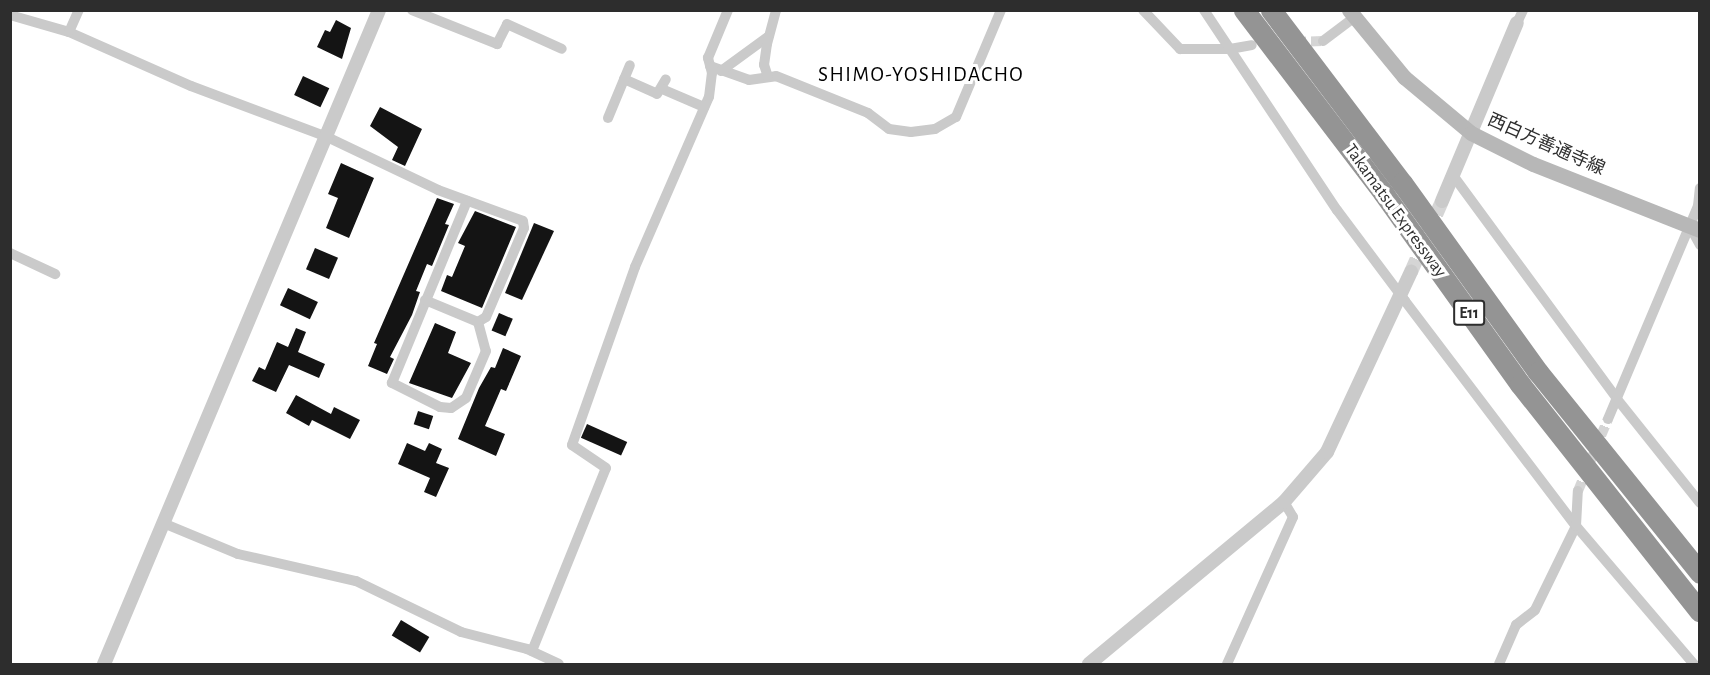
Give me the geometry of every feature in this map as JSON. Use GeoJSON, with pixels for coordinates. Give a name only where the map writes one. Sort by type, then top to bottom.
{"type":"FeatureCollection","features":[{"type":"Feature","properties":{"kind":"highway","name":"Takamatsu Expressway"},"geometry":{"type":"LineString","coordinates":[[1244,10],[1384,194],[1520,384],[1700,612]]}},
{"type":"Feature","properties":{"kind":"highway","name":"Takamatsu Expressway"},"geometry":{"type":"LineString","coordinates":[[1271,10],[1402,183],[1538,372],[1700,573]]}},
{"type":"Feature","properties":{"kind":"main road","name":"西白方善通寺線"},"geometry":{"type":"LineString","coordinates":[[1351,14],[1404,77],[1471,133],[1533,164],[1696,226]]}},
{"type":"Feature","properties":{"kind":"street"},"geometry":{"type":"LineString","coordinates":[[69,32],[79,10]]}},
{"type":"Feature","properties":{"kind":"street"},"geometry":{"type":"LineString","coordinates":[[104,664],[379,10]]}},
{"type":"Feature","properties":{"kind":"street"},"geometry":{"type":"LineString","coordinates":[[412,10],[497,44],[507,24],[562,49]]}},
{"type":"Feature","properties":{"kind":"street"},"geometry":{"type":"LineString","coordinates":[[532,651],[606,468],[572,445],[635,267],[705,106],[712,84],[708,58],[728,10]]}},
{"type":"Feature","properties":{"kind":"street"},"geometry":{"type":"LineString","coordinates":[[768,77],[764,65],[776,10]]}},
{"type":"Feature","properties":{"kind":"street"},"geometry":{"type":"LineString","coordinates":[[710,66],[749,80],[776,76],[867,113],[889,129],[911,132],[943,127],[956,117],[1001,10]]}},
{"type":"Feature","properties":{"kind":"street"},"geometry":{"type":"LineString","coordinates":[[1143,10],[1180,49],[1230,50],[1252,45]]}},
{"type":"Feature","properties":{"kind":"street"},"geometry":{"type":"LineString","coordinates":[[1204,10],[1337,210],[1576,526],[1694,664]]}},
{"type":"Feature","properties":{"kind":"street"},"geometry":{"type":"LineString","coordinates":[[1323,41],[1351,14]]}},
{"type":"Feature","properties":{"kind":"street"},"geometry":{"type":"LineString","coordinates":[[10,15],[69,32],[191,86],[325,136],[466,201],[523,221],[524,228],[486,317],[478,322]]}},
{"type":"Feature","properties":{"kind":"street"},"geometry":{"type":"LineString","coordinates":[[1442,201],[1520,17]]}},
{"type":"Feature","properties":{"kind":"street"},"geometry":{"type":"LineString","coordinates":[[721,70],[769,36]]}},
{"type":"Feature","properties":{"kind":"street"},"geometry":{"type":"LineString","coordinates":[[608,118],[630,65]]}},
{"type":"Feature","properties":{"kind":"street"},"geometry":{"type":"LineString","coordinates":[[624,79],[657,94],[664,84],[705,106]]}},
{"type":"Feature","properties":{"kind":"street"},"geometry":{"type":"LineString","coordinates":[[1452,174],[1617,399],[1700,503]]}},
{"type":"Feature","properties":{"kind":"street"},"geometry":{"type":"LineString","coordinates":[[1700,188],[1695,198],[1698,206],[1696,226],[1700,245]]}},
{"type":"Feature","properties":{"kind":"street"},"geometry":{"type":"LineString","coordinates":[[466,201],[392,383],[424,402],[451,408],[466,398],[486,351],[478,322]]}},
{"type":"Feature","properties":{"kind":"street"},"geometry":{"type":"LineString","coordinates":[[1608,419],[1696,226]]}},
{"type":"Feature","properties":{"kind":"street"},"geometry":{"type":"LineString","coordinates":[[10,253],[55,274]]}},
{"type":"Feature","properties":{"kind":"street"},"geometry":{"type":"LineString","coordinates":[[1089,664],[1284,502],[1327,452],[1340,431],[1411,272]]}},
{"type":"Feature","properties":{"kind":"street"},"geometry":{"type":"LineString","coordinates":[[425,300],[478,322]]}},
{"type":"Feature","properties":{"kind":"street"},"geometry":{"type":"LineString","coordinates":[[1499,664],[1516,626],[1535,610],[1576,526],[1578,491]]}},
{"type":"Feature","properties":{"kind":"street"},"geometry":{"type":"LineString","coordinates":[[1227,664],[1293,517],[1284,502]]}},
{"type":"Feature","properties":{"kind":"street"},"geometry":{"type":"LineString","coordinates":[[163,523],[238,554],[356,581],[461,632],[532,651],[560,664]]}},
{"type":"Feature","properties":{"kind":"building"},"geometry":{"type":"Polygon","coordinates":[[[336,20],[351,28],[342,59],[317,47],[325,30],[330,32],[336,20]]]}},
{"type":"Feature","properties":{"kind":"building"},"geometry":{"type":"Polygon","coordinates":[[[303,76],[329,88],[320,107],[294,95],[303,76]]]}},
{"type":"Feature","properties":{"kind":"building"},"geometry":{"type":"Polygon","coordinates":[[[380,107],[422,129],[405,166],[392,160],[398,147],[370,126],[380,107]]]}},
{"type":"Feature","properties":{"kind":"building"},"geometry":{"type":"Polygon","coordinates":[[[341,163],[374,178],[349,238],[326,228],[338,198],[328,194],[341,163]]]}},
{"type":"Feature","properties":{"kind":"building"},"geometry":{"type":"Polygon","coordinates":[[[437,198],[454,204],[445,224],[449,225],[432,266],[427,264],[416,291],[420,292],[412,315],[390,357],[394,359],[387,374],[368,366],[377,344],[374,343],[437,198]]]}},
{"type":"Feature","properties":{"kind":"building"},"geometry":{"type":"Polygon","coordinates":[[[475,211],[516,227],[482,308],[441,291],[447,275],[452,277],[465,246],[458,243],[475,211]]]}},
{"type":"Feature","properties":{"kind":"building"},"geometry":{"type":"Polygon","coordinates":[[[534,223],[554,231],[522,300],[505,293],[534,223]]]}},
{"type":"Feature","properties":{"kind":"building"},"geometry":{"type":"Polygon","coordinates":[[[315,248],[338,258],[329,279],[306,269],[315,248]]]}},
{"type":"Feature","properties":{"kind":"building"},"geometry":{"type":"Polygon","coordinates":[[[288,288],[318,302],[310,319],[280,305],[288,288]]]}},
{"type":"Feature","properties":{"kind":"building"},"geometry":{"type":"Polygon","coordinates":[[[499,313],[513,319],[505,336],[492,330],[499,313]]]}},
{"type":"Feature","properties":{"kind":"building"},"geometry":{"type":"Polygon","coordinates":[[[435,323],[456,332],[448,353],[471,363],[452,398],[409,383],[435,323]]]}},
{"type":"Feature","properties":{"kind":"building"},"geometry":{"type":"Polygon","coordinates":[[[296,328],[306,332],[298,352],[325,364],[319,378],[289,365],[276,392],[252,381],[259,367],[265,370],[277,342],[288,347],[296,328]]]}},
{"type":"Feature","properties":{"kind":"building"},"geometry":{"type":"Polygon","coordinates":[[[503,348],[521,356],[506,391],[501,389],[485,426],[505,434],[496,456],[458,439],[479,388],[491,367],[495,368],[503,348]]]}},
{"type":"Feature","properties":{"kind":"building"},"geometry":{"type":"Polygon","coordinates":[[[296,395],[331,414],[334,407],[360,420],[350,439],[312,420],[309,426],[286,413],[296,395]]]}},
{"type":"Feature","properties":{"kind":"building"},"geometry":{"type":"Polygon","coordinates":[[[418,411],[433,416],[429,429],[414,424],[418,411]]]}},
{"type":"Feature","properties":{"kind":"building"},"geometry":{"type":"Polygon","coordinates":[[[587,424],[627,442],[621,456],[581,438],[587,424]]]}},
{"type":"Feature","properties":{"kind":"building"},"geometry":{"type":"Polygon","coordinates":[[[407,443],[425,451],[429,443],[442,449],[436,463],[449,468],[436,497],[424,492],[430,478],[398,464],[407,443]]]}},
{"type":"Feature","properties":{"kind":"building"},"geometry":{"type":"Polygon","coordinates":[[[401,620],[429,637],[420,652],[392,635],[401,620]]]}},
{"type":"Feature","properties":{"kind":"tunnel"},"geometry":{"type":"LineString","coordinates":[[1296,42],[1323,41]]}},
{"type":"Feature","properties":{"kind":"tunnel"},"geometry":{"type":"LineString","coordinates":[[1411,272],[1442,201]]}},
{"type":"Feature","properties":{"kind":"tunnel"},"geometry":{"type":"LineString","coordinates":[[1578,491],[1608,419]]}},
{"type":"Feature","properties":{"kind":"district","name":"SHIMO-YOSHIDACHO"},"geometry":{"type":"Point","coordinates":[921,75]}}]}
